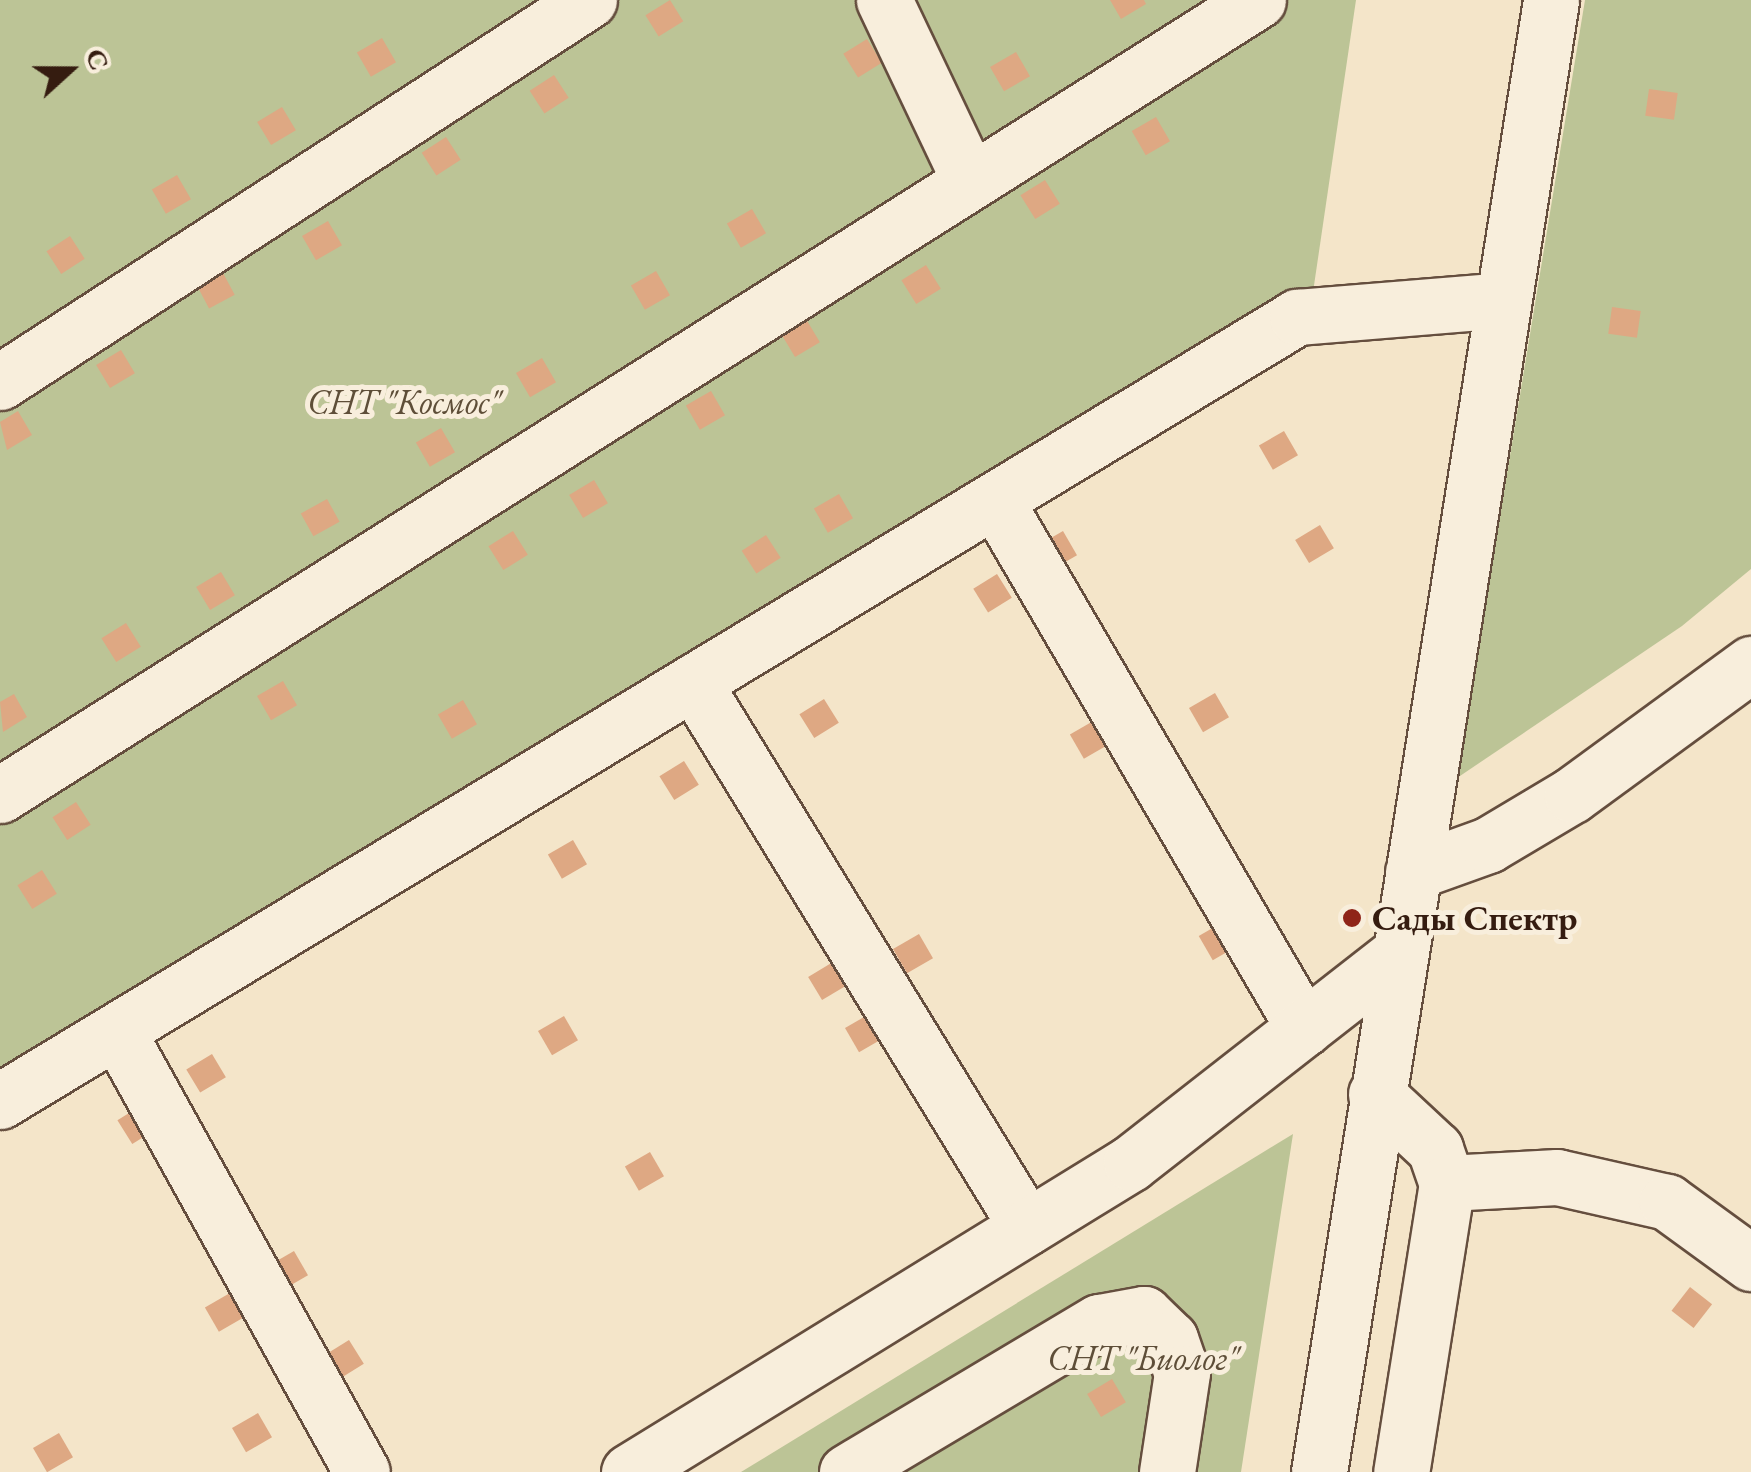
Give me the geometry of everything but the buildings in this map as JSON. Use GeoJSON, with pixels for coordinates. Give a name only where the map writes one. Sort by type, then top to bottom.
{"type":"FeatureCollection","features":[{"type":"Feature","properties":{"kind":"street"},"geometry":{"type":"LineString","coordinates":[[0,382],[589,0]]}},
{"type":"Feature","properties":{"kind":"street"},"geometry":{"type":"LineString","coordinates":[[884,0],[968,177]]}},
{"type":"Feature","properties":{"kind":"street"},"geometry":{"type":"LineString","coordinates":[[0,794],[968,177],[1258,0]]}},
{"type":"Feature","properties":{"kind":"street"},"geometry":{"type":"LineString","coordinates":[[1320,1472],[1396,956],[1413,872],[1550,0]]}},
{"type":"Feature","properties":{"kind":"street"},"geometry":{"type":"LineString","coordinates":[[0,1102],[1298,317],[1504,300]]}},
{"type":"Feature","properties":{"kind":"street"},"geometry":{"type":"LineString","coordinates":[[995,500],[1304,1028]]}},
{"type":"Feature","properties":{"kind":"street"},"geometry":{"type":"LineString","coordinates":[[1413,872],[1538,815],[1743,681]]}},
{"type":"Feature","properties":{"kind":"street"},"geometry":{"type":"LineString","coordinates":[[693,682],[1027,1227]]}},
{"type":"Feature","properties":{"kind":"street"},"geometry":{"type":"LineString","coordinates":[[628,1472],[1132,1164],[1396,956]]}},
{"type":"Feature","properties":{"kind":"street"},"geometry":{"type":"LineString","coordinates":[[117,1031],[362,1472]]}},
{"type":"Feature","properties":{"kind":"street"},"geometry":{"type":"LineString","coordinates":[[1376,1094],[1435,1149],[1447,1183],[1418,1463]]}},
{"type":"Feature","properties":{"kind":"street"},"geometry":{"type":"LineString","coordinates":[[1447,1183],[1557,1177],[1667,1202],[1751,1263]]}},
{"type":"Feature","properties":{"kind":"street"},"geometry":{"type":"LineString","coordinates":[[847,1472],[1099,1322],[1144,1314],[1170,1339],[1182,1373],[1167,1472]]}},
{"type":"Feature","properties":{"kind":"green space","name":"СНТ \"Космос\""},"geometry":{"type":"Polygon","coordinates":[[[0,0],[1356,0],[1307,333],[0,1110],[0,0]]]}},
{"type":"Feature","properties":{"kind":"green space"},"geometry":{"type":"Polygon","coordinates":[[[1585,0],[1751,0],[1751,569],[1682,626],[1457,778],[1585,0]]]}},
{"type":"Feature","properties":{"kind":"green space","name":"СНТ \"Биолог\""},"geometry":{"type":"Polygon","coordinates":[[[1293,1134],[1241,1472],[741,1472],[1293,1134]]]}},
{"type":"Feature","properties":{"kind":"place","name":"Сады Спектр"},"geometry":{"type":"Point","coordinates":[1352,918]}}]}
